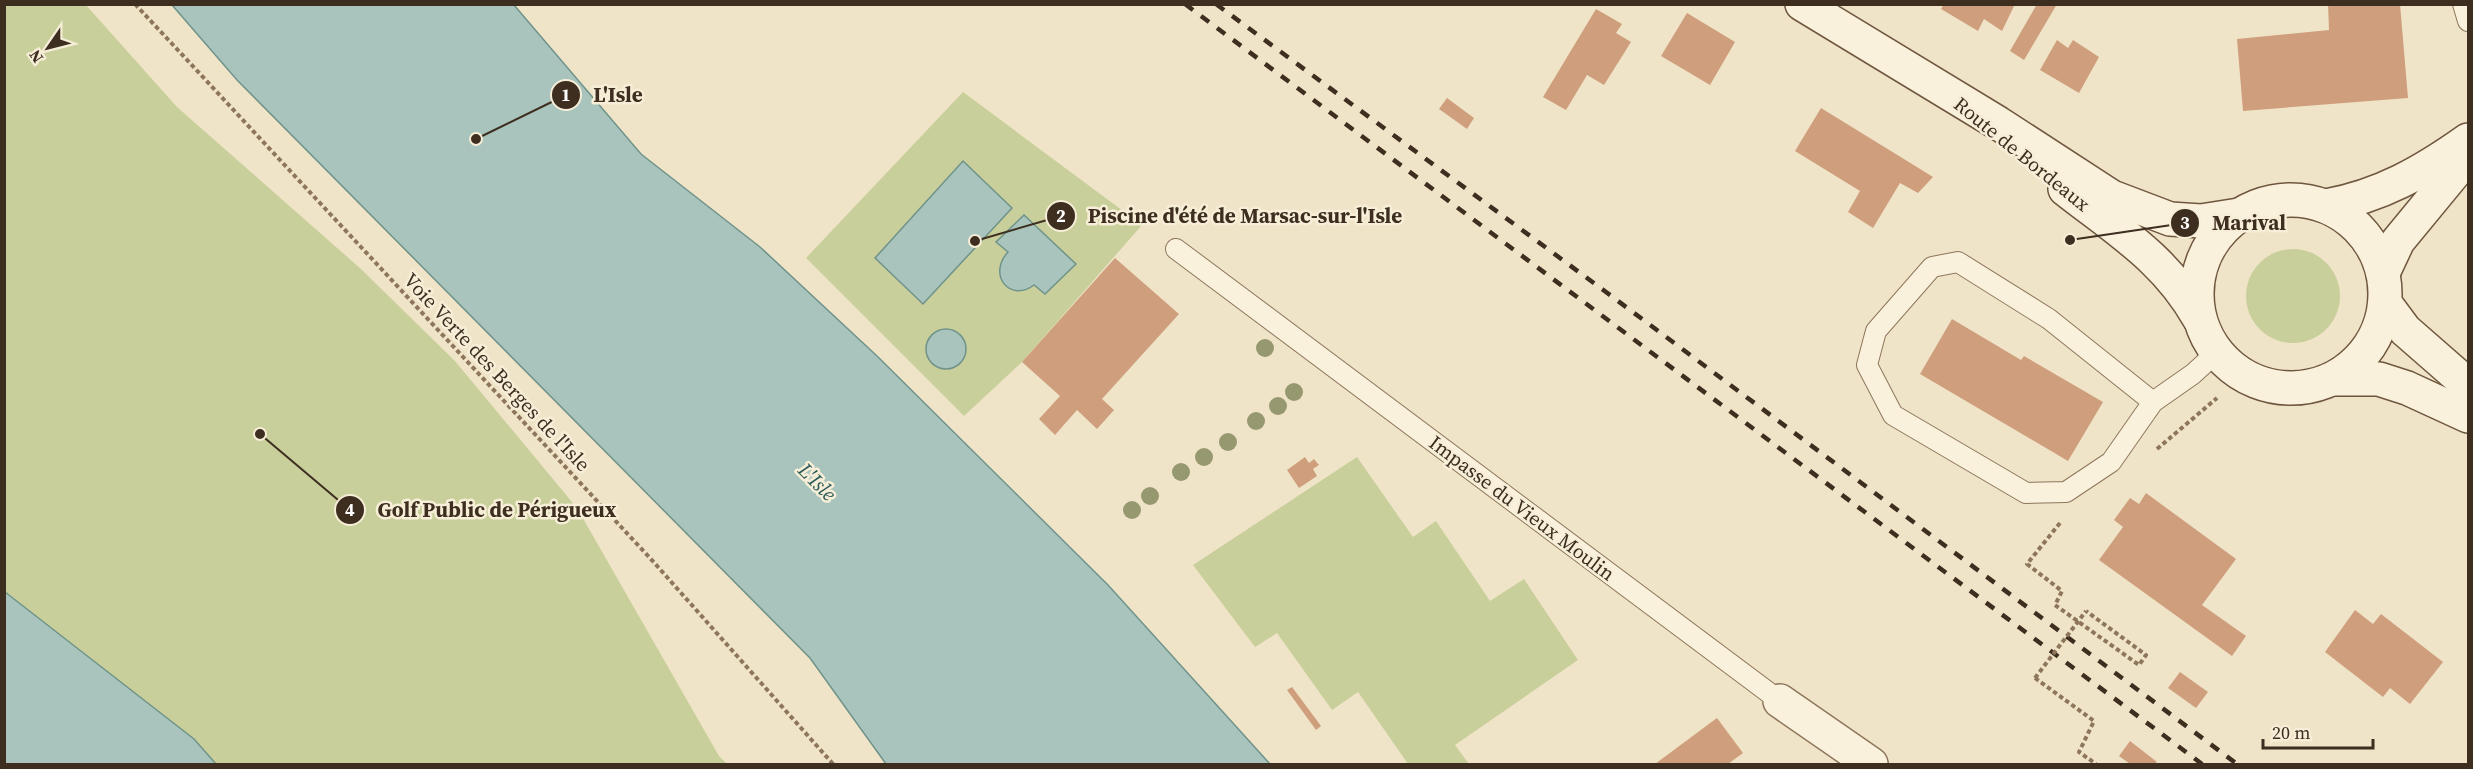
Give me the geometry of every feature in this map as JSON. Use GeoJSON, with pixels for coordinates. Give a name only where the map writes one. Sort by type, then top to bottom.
{"type":"FeatureCollection","features":[{"type":"Feature","properties":{"kind":"main road","name":"Route de Bordeaux"},"geometry":{"type":"LineString","coordinates":[[1802,4],[1940,87],[2112,197],[2170,219],[2201,221],[2239,215]]}},
{"type":"Feature","properties":{"kind":"main road","name":"Route de Bordeaux"},"geometry":{"type":"LineString","coordinates":[[1940,87],[2152,257],[2172,276],[2202,324]]}},
{"type":"Feature","properties":{"kind":"main road"},"geometry":{"type":"LineString","coordinates":[[2326,206],[2361,200],[2391,188],[2427,169],[2469,140]]}},
{"type":"Feature","properties":{"kind":"main road"},"geometry":{"type":"LineString","coordinates":[[2333,379],[2359,360],[2377,334],[2384,288],[2398,241],[2469,156]]}},
{"type":"Feature","properties":{"kind":"main road"},"geometry":{"type":"LineString","coordinates":[[2469,385],[2405,330],[2384,288],[2372,245],[2352,222],[2326,206],[2297,200],[2266,203],[2239,215],[2217,236],[2202,263],[2197,293],[2202,324],[2217,352],[2240,374],[2270,386],[2302,388],[2333,379],[2379,380],[2407,388],[2469,416]]}},
{"type":"Feature","properties":{"kind":"main road","name":"Impasse du Vieux Moulin"},"geometry":{"type":"LineString","coordinates":[[1780,701],[1871,765]]}},
{"type":"Feature","properties":{"kind":"lane"},"geometry":{"type":"LineString","coordinates":[[2463,4],[2469,21]]}},
{"type":"Feature","properties":{"kind":"lane","name":"Impasse du Vieux Moulin"},"geometry":{"type":"LineString","coordinates":[[1176,249],[1780,701]]}},
{"type":"Feature","properties":{"kind":"lane"},"geometry":{"type":"LineString","coordinates":[[2153,402],[2049,319],[1958,262],[1932,267],[1876,331],[1867,365],[1893,415],[2026,493],[2066,492],[2110,462],[2153,402],[2193,374],[2217,352]]}},
{"type":"Feature","properties":{"kind":"path","name":"Voie Verte des Berges de l'Isle"},"geometry":{"type":"LineString","coordinates":[[135,4],[650,558],[833,765]]}},
{"type":"Feature","properties":{"kind":"path"},"geometry":{"type":"LineString","coordinates":[[2152,453],[2217,398]]}},
{"type":"Feature","properties":{"kind":"path"},"geometry":{"type":"LineString","coordinates":[[2066,518],[2057,525],[2027,564],[2062,591],[2055,604],[2139,666],[2146,655],[2086,611],[2035,678],[2094,721],[2079,752],[2096,765]]}},
{"type":"Feature","properties":{"kind":"green space"},"geometry":{"type":"Polygon","coordinates":[[[4,5],[86,5],[177,107],[361,269],[455,361],[577,508],[719,756],[727,764],[5,764],[4,5]]]}},
{"type":"Feature","properties":{"kind":"green space"},"geometry":{"type":"Polygon","coordinates":[[[963,92],[1142,225],[1022,362],[964,416],[806,258],[963,92]]]}},
{"type":"Feature","properties":{"kind":"green space"},"geometry":{"type":"Polygon","coordinates":[[[2293,249],[2311,252],[2326,263],[2337,278],[2340,296],[2337,314],[2326,329],[2311,340],[2293,343],[2275,340],[2260,329],[2249,314],[2246,296],[2249,278],[2260,263],[2275,252],[2293,249]]]}},
{"type":"Feature","properties":{"kind":"green space"},"geometry":{"type":"Polygon","coordinates":[[[1357,457],[1413,537],[1436,521],[1490,601],[1524,579],[1578,660],[1455,745],[1469,764],[1408,764],[1358,692],[1332,710],[1277,633],[1255,647],[1193,565],[1357,457]]]}},
{"type":"Feature","properties":{"kind":"water"},"geometry":{"type":"Polygon","coordinates":[[[172,5],[514,5],[641,154],[760,247],[877,356],[1108,585],[1270,764],[886,764],[810,658],[237,80],[172,5]]]}},
{"type":"Feature","properties":{"kind":"water"},"geometry":{"type":"Polygon","coordinates":[[[963,161],[1012,208],[923,304],[875,258],[963,161]]]}},
{"type":"Feature","properties":{"kind":"water"},"geometry":{"type":"Polygon","coordinates":[[[1024,215],[1076,264],[1045,294],[1034,285],[1025,290],[1010,289],[1001,277],[1002,261],[1008,252],[996,242],[1024,215]]]}},
{"type":"Feature","properties":{"kind":"water"},"geometry":{"type":"Polygon","coordinates":[[[946,329],[960,335],[966,349],[960,363],[946,369],[932,363],[926,349],[932,335],[946,329]]]}},
{"type":"Feature","properties":{"kind":"water"},"geometry":{"type":"Polygon","coordinates":[[[5,592],[194,739],[216,764],[5,764],[5,592]]]}},
{"type":"Feature","properties":{"kind":"building"},"geometry":{"type":"Polygon","coordinates":[[[1944,4],[2015,4],[2002,31],[1984,19],[1978,31],[1941,9],[1944,4]]]}},
{"type":"Feature","properties":{"kind":"building"},"geometry":{"type":"Polygon","coordinates":[[[2037,4],[2057,4],[2024,60],[2010,51],[2037,4]]]}},
{"type":"Feature","properties":{"kind":"building"},"geometry":{"type":"Polygon","coordinates":[[[2328,4],[2400,4],[2408,98],[2243,111],[2237,39],[2329,30],[2328,4]]]}},
{"type":"Feature","properties":{"kind":"building"},"geometry":{"type":"Polygon","coordinates":[[[1596,9],[1622,24],[1616,33],[1631,42],[1604,85],[1587,75],[1566,110],[1543,97],[1596,9]]]}},
{"type":"Feature","properties":{"kind":"building"},"geometry":{"type":"Polygon","coordinates":[[[1687,13],[1735,42],[1710,85],[1661,56],[1687,13]]]}},
{"type":"Feature","properties":{"kind":"building"},"geometry":{"type":"Polygon","coordinates":[[[2057,40],[2068,48],[2073,40],[2099,57],[2079,93],[2040,70],[2057,40]]]}},
{"type":"Feature","properties":{"kind":"building"},"geometry":{"type":"Polygon","coordinates":[[[1447,98],[1474,118],[1467,129],[1439,109],[1447,98]]]}},
{"type":"Feature","properties":{"kind":"building"},"geometry":{"type":"Polygon","coordinates":[[[1821,108],[1933,177],[1918,193],[1900,183],[1873,228],[1848,212],[1860,191],[1795,151],[1821,108]]]}},
{"type":"Feature","properties":{"kind":"building"},"geometry":{"type":"Polygon","coordinates":[[[1115,258],[1179,314],[1102,399],[1114,410],[1097,429],[1077,410],[1055,435],[1039,419],[1060,396],[1022,362],[1115,258]]]}},
{"type":"Feature","properties":{"kind":"building"},"geometry":{"type":"Polygon","coordinates":[[[1952,319],[2021,360],[2024,356],[2103,402],[2068,461],[1920,374],[1952,319]]]}},
{"type":"Feature","properties":{"kind":"building"},"geometry":{"type":"Polygon","coordinates":[[[1305,457],[1309,463],[1314,459],[1319,465],[1313,469],[1317,476],[1299,488],[1287,470],[1305,457]]]}},
{"type":"Feature","properties":{"kind":"building"},"geometry":{"type":"Polygon","coordinates":[[[2146,493],[2236,559],[2202,605],[2246,636],[2232,656],[2099,560],[2123,527],[2114,520],[2130,498],[2139,504],[2146,493]]]}},
{"type":"Feature","properties":{"kind":"building"},"geometry":{"type":"Polygon","coordinates":[[[2355,610],[2373,624],[2381,614],[2443,662],[2410,704],[2390,688],[2383,697],[2325,652],[2355,610]]]}},
{"type":"Feature","properties":{"kind":"building"},"geometry":{"type":"Polygon","coordinates":[[[2180,672],[2208,692],[2196,708],[2168,688],[2180,672]]]}},
{"type":"Feature","properties":{"kind":"building"},"geometry":{"type":"Polygon","coordinates":[[[1292,687],[1321,726],[1316,730],[1287,690],[1292,687]]]}},
{"type":"Feature","properties":{"kind":"building"},"geometry":{"type":"Polygon","coordinates":[[[1717,718],[1743,753],[1728,764],[1655,764],[1717,718]]]}},
{"type":"Feature","properties":{"kind":"building"},"geometry":{"type":"Polygon","coordinates":[[[2130,741],[2157,762],[2130,764],[2119,756],[2130,741]]]}},
{"type":"Feature","properties":{"kind":"railway"},"geometry":{"type":"LineString","coordinates":[[1185,4],[2202,764]]}},
{"type":"Feature","properties":{"kind":"railway"},"geometry":{"type":"LineString","coordinates":[[1216,4],[1606,292],[2237,764]]}},
{"type":"Feature","properties":{"kind":"place","name":"L'Isle"},"geometry":{"type":"Point","coordinates":[476,139]}},
{"type":"Feature","properties":{"kind":"place","name":"Marival"},"geometry":{"type":"Point","coordinates":[2070,240]}},
{"type":"Feature","properties":{"kind":"place","name":"Piscine d'été de Marsac-sur-l'Isle"},"geometry":{"type":"Point","coordinates":[975,241]}},
{"type":"Feature","properties":{"kind":"place","name":"Golf Public de Périgueux"},"geometry":{"type":"Point","coordinates":[260,434]}}]}
